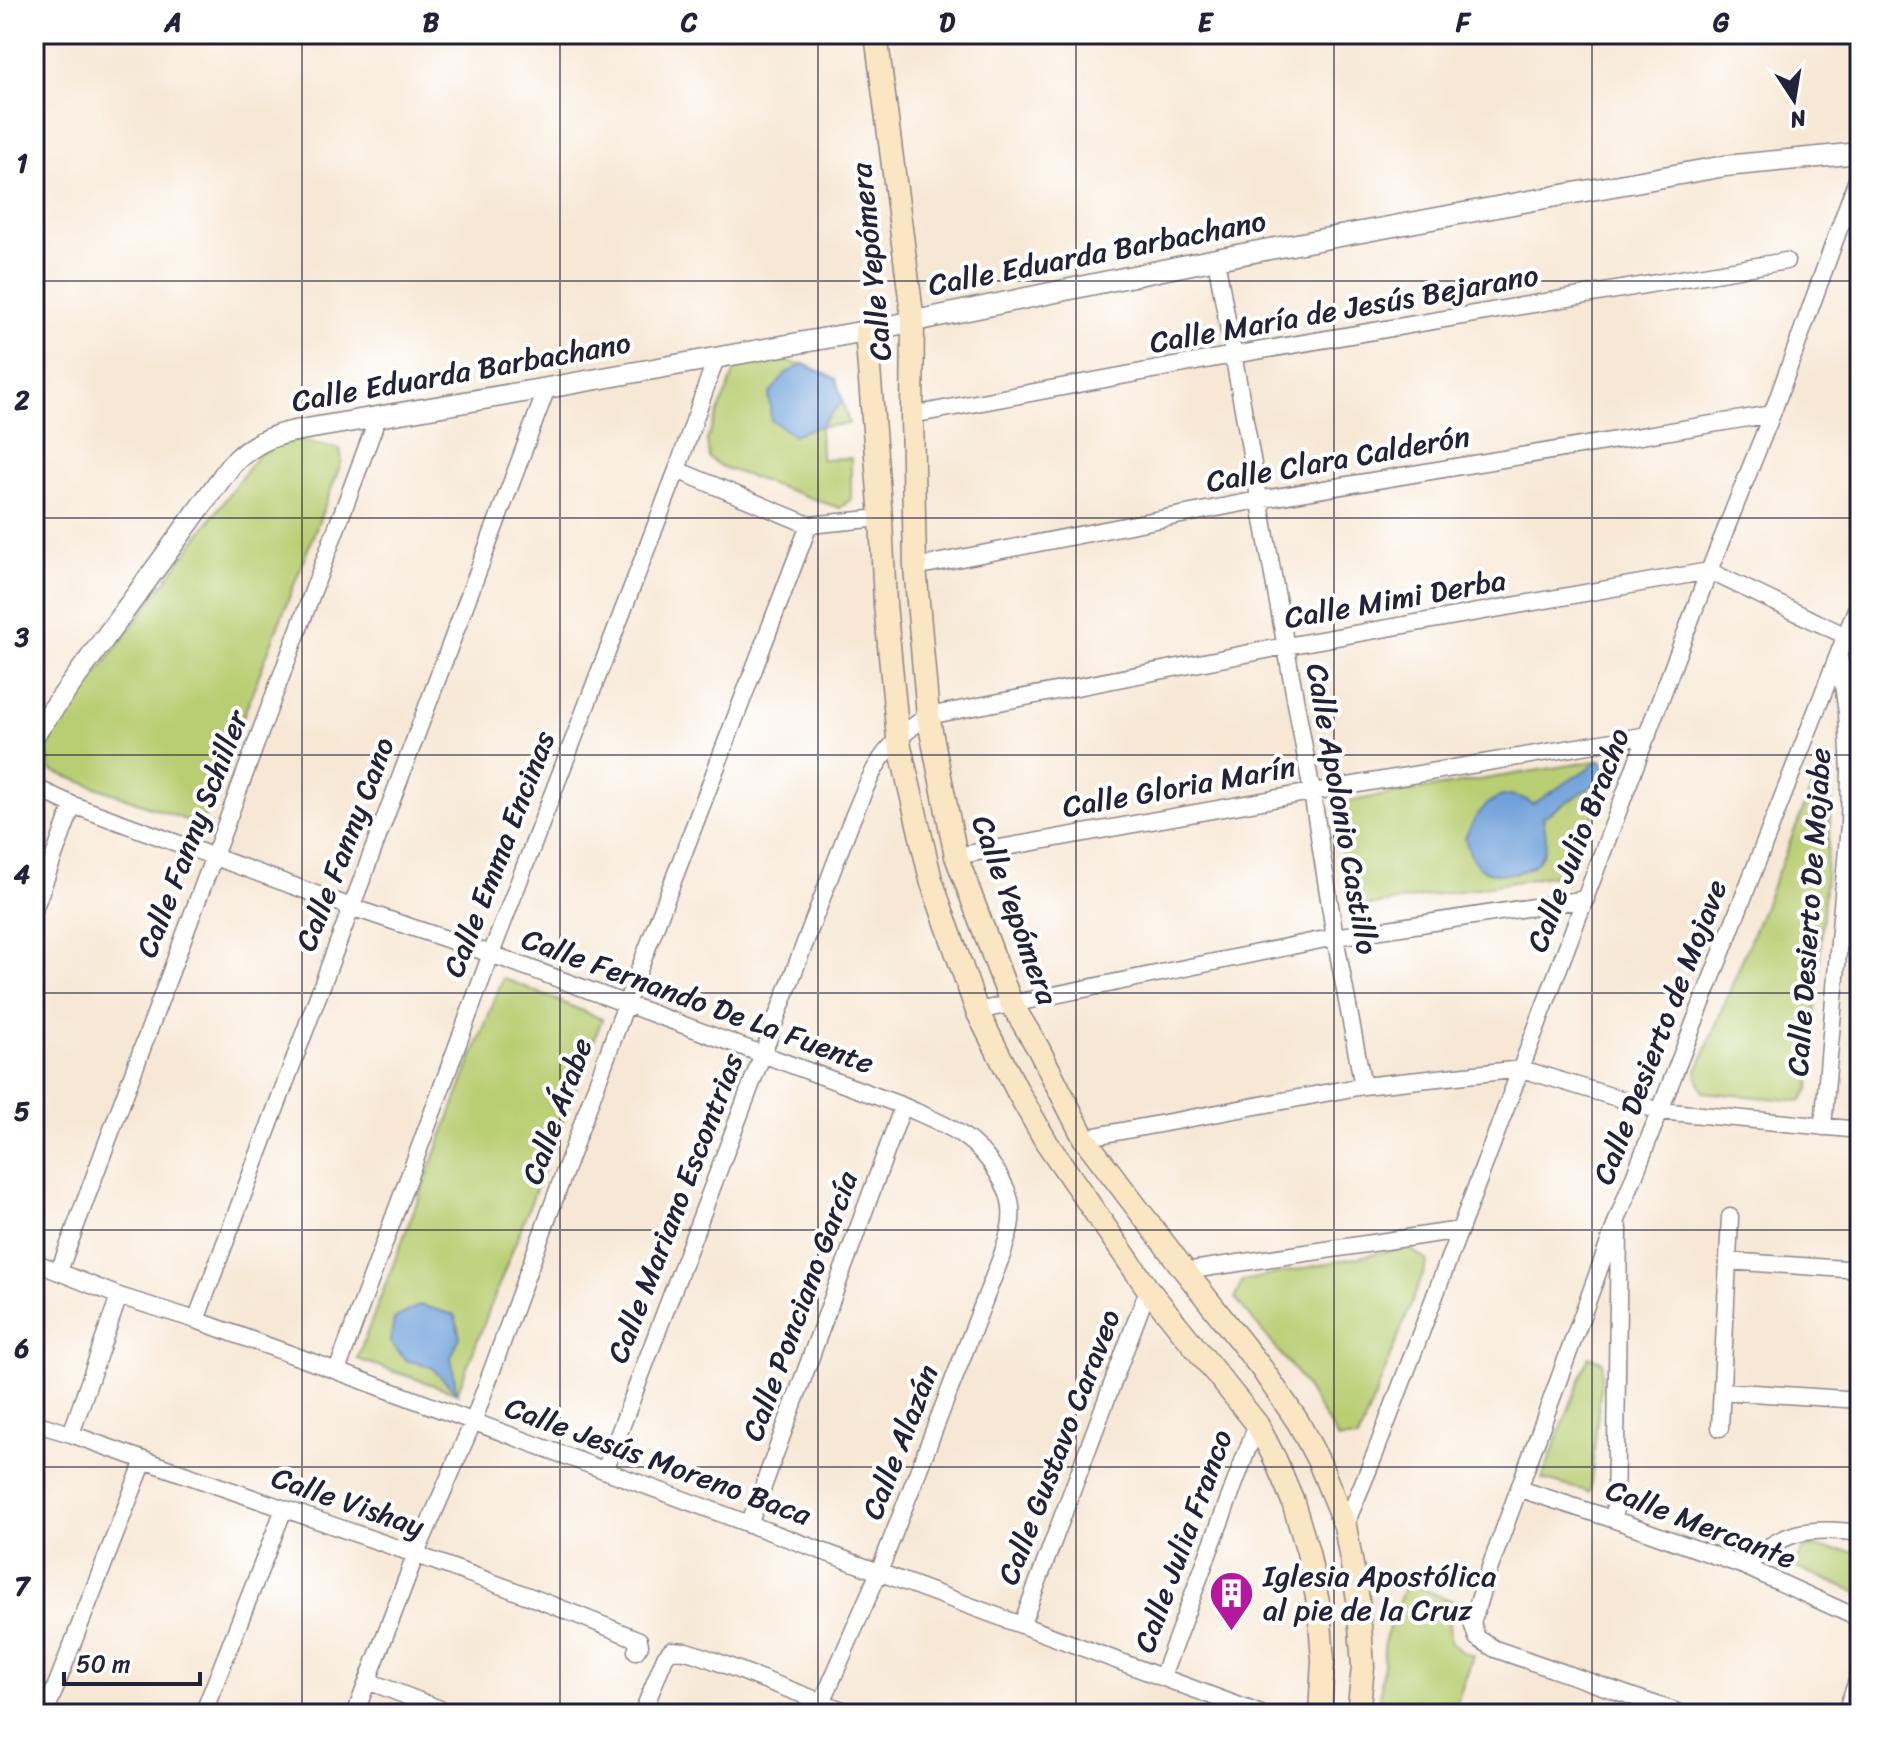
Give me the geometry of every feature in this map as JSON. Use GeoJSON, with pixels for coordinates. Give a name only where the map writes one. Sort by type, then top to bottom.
{"type":"FeatureCollection","features":[{"type":"Feature","properties":{"kind":"main road","name":"Calle Yepómera"},"geometry":{"type":"LineString","coordinates":[[876,34],[913,321],[915,567],[928,716],[956,856],[1011,1003],[1084,1138],[1262,1369],[1298,1422],[1319,1462],[1345,1526],[1358,1599],[1363,1667],[1358,1714]]}},
{"type":"Feature","properties":{"kind":"main road","name":"Calle Yepómera"},"geometry":{"type":"LineString","coordinates":[[866,331],[885,604],[898,738],[931,880],[977,1011],[1047,1143],[1148,1289],[1257,1424],[1275,1459],[1292,1499],[1308,1552],[1319,1608],[1323,1660],[1320,1714]]}},
{"type":"Feature","properties":{"kind":"street","name":"Calle Eduarda Barbachano"},"geometry":{"type":"LineString","coordinates":[[34,735],[231,465],[255,444],[280,434],[866,331],[1216,259],[1725,166],[1860,153]]}},
{"type":"Feature","properties":{"kind":"street","name":"Calle Julio Bracho"},"geometry":{"type":"LineString","coordinates":[[1345,1526],[1522,1069],[1709,571],[1772,414],[1860,171]]}},
{"type":"Feature","properties":{"kind":"street","name":"Calle Apolonio Castillo"},"geometry":{"type":"LineString","coordinates":[[1216,259],[1363,1086]]}},
{"type":"Feature","properties":{"kind":"street","name":"Calle María de Jesús Bejarano"},"geometry":{"type":"LineString","coordinates":[[912,415],[1233,355],[1786,261]]}},
{"type":"Feature","properties":{"kind":"street","name":"Calle Emma Encinas"},"geometry":{"type":"LineString","coordinates":[[337,1371],[491,954],[677,470],[716,358]]}},
{"type":"Feature","properties":{"kind":"street","name":"Calle Fanny Cano"},"geometry":{"type":"LineString","coordinates":[[196,1320],[547,388]]}},
{"type":"Feature","properties":{"kind":"street","name":"Calle Clara Calderón"},"geometry":{"type":"LineString","coordinates":[[915,567],[1258,500],[1772,414]]}},
{"type":"Feature","properties":{"kind":"street","name":"Calle Fanny Schiller"},"geometry":{"type":"LineString","coordinates":[[59,1271],[378,417]]}},
{"type":"Feature","properties":{"kind":"street"},"geometry":{"type":"LineString","coordinates":[[677,470],[809,525],[881,518]]}},
{"type":"Feature","properties":{"kind":"street","name":"Calle Árabe"},"geometry":{"type":"LineString","coordinates":[[355,1714],[416,1554],[473,1422],[626,1004],[809,525]]}},
{"type":"Feature","properties":{"kind":"street"},"geometry":{"type":"LineString","coordinates":[[1709,571],[1853,638]]}},
{"type":"Feature","properties":{"kind":"street","name":"Calle Mimi Derba"},"geometry":{"type":"LineString","coordinates":[[928,716],[1286,646],[1709,571]]}},
{"type":"Feature","properties":{"kind":"street","name":"Calle Desierto de Mojave"},"geometry":{"type":"LineString","coordinates":[[1520,1489],[1619,1215],[1839,653],[1853,638],[1860,599]]}},
{"type":"Feature","properties":{"kind":"street","name":"Calle Desierto De Mojabe"},"geometry":{"type":"LineString","coordinates":[[1823,1127],[1849,825],[1849,742],[1839,653]]}},
{"type":"Feature","properties":{"kind":"street","name":"Calle Mariano Escontrias"},"geometry":{"type":"LineString","coordinates":[[605,1470],[850,824],[885,751],[928,716]]}},
{"type":"Feature","properties":{"kind":"street","name":"Calle Gloria Marín"},"geometry":{"type":"LineString","coordinates":[[956,856],[1648,735]]}},
{"type":"Feature","properties":{"kind":"street","name":"Calle Fernando De La Fuente"},"geometry":{"type":"LineString","coordinates":[[34,787],[73,805],[351,907],[491,954],[903,1106],[955,1129],[975,1143],[991,1161],[1005,1185]]}},
{"type":"Feature","properties":{"kind":"street"},"geometry":{"type":"LineString","coordinates":[[34,910],[73,805]]}},
{"type":"Feature","properties":{"kind":"street"},"geometry":{"type":"LineString","coordinates":[[977,1011],[1335,937],[1586,899]]}},
{"type":"Feature","properties":{"kind":"street"},"geometry":{"type":"LineString","coordinates":[[1084,1138],[1363,1086],[1522,1069],[1660,1111],[1860,1130]]}},
{"type":"Feature","properties":{"kind":"street","name":"Calle Ponciano García"},"geometry":{"type":"LineString","coordinates":[[749,1525],[903,1106]]}},
{"type":"Feature","properties":{"kind":"street","name":"Calle Alazán"},"geometry":{"type":"LineString","coordinates":[[819,1708],[879,1572],[1002,1255],[1011,1224],[1011,1204],[1005,1185]]}},
{"type":"Feature","properties":{"kind":"street"},"geometry":{"type":"LineString","coordinates":[[1615,1520],[1619,1215]]}},
{"type":"Feature","properties":{"kind":"street"},"geometry":{"type":"LineString","coordinates":[[1720,1428],[1730,1217]]}},
{"type":"Feature","properties":{"kind":"street"},"geometry":{"type":"LineString","coordinates":[[1185,1271],[1460,1230]]}},
{"type":"Feature","properties":{"kind":"street"},"geometry":{"type":"LineString","coordinates":[[1728,1261],[1860,1270]]}},
{"type":"Feature","properties":{"kind":"street","name":"Calle Jesús Moreno Baca"},"geometry":{"type":"LineString","coordinates":[[34,1262],[119,1296],[337,1371],[1261,1714]]}},
{"type":"Feature","properties":{"kind":"street","name":"Calle Gustavo Caraveo"},"geometry":{"type":"LineString","coordinates":[[1022,1624],[1148,1289]]}},
{"type":"Feature","properties":{"kind":"street"},"geometry":{"type":"LineString","coordinates":[[71,1434],[119,1296]]}},
{"type":"Feature","properties":{"kind":"street"},"geometry":{"type":"LineString","coordinates":[[1722,1391],[1860,1400]]}},
{"type":"Feature","properties":{"kind":"street","name":"Calle Vishay"},"geometry":{"type":"LineString","coordinates":[[34,1423],[535,1598],[625,1634],[638,1647]]}},
{"type":"Feature","properties":{"kind":"street","name":"Calle Julia Franco"},"geometry":{"type":"LineString","coordinates":[[1162,1677],[1257,1424]]}},
{"type":"Feature","properties":{"kind":"street"},"geometry":{"type":"LineString","coordinates":[[45,1714],[144,1461]]}},
{"type":"Feature","properties":{"kind":"street"},"geometry":{"type":"LineString","coordinates":[[1520,1489],[1474,1615],[1472,1623],[1477,1638],[1495,1649],[1683,1714]]}},
{"type":"Feature","properties":{"kind":"street","name":"Calle Mercante"},"geometry":{"type":"LineString","coordinates":[[1520,1489],[1744,1566],[1860,1619]]}},
{"type":"Feature","properties":{"kind":"street"},"geometry":{"type":"LineString","coordinates":[[203,1714],[284,1509]]}},
{"type":"Feature","properties":{"kind":"street"},"geometry":{"type":"LineString","coordinates":[[1744,1566],[1761,1550],[1780,1539],[1805,1531],[1830,1529],[1860,1533]]}},
{"type":"Feature","properties":{"kind":"street"},"geometry":{"type":"LineString","coordinates":[[642,1714],[665,1657],[671,1650],[677,1649],[702,1656],[819,1708],[853,1714]]}},
{"type":"Feature","properties":{"kind":"street"},"geometry":{"type":"LineString","coordinates":[[1845,1714],[1860,1673]]}},
{"type":"Feature","properties":{"kind":"street"},"geometry":{"type":"LineString","coordinates":[[368,1681],[453,1714]]}},
{"type":"Feature","properties":{"kind":"green space"},"geometry":{"type":"Polygon","coordinates":[[[770,360],[804,364],[836,379],[849,424],[820,427],[821,459],[851,458],[851,499],[840,508],[722,467],[709,458],[707,440],[736,368],[770,360]]]}},
{"type":"Feature","properties":{"kind":"green space"},"geometry":{"type":"Polygon","coordinates":[[[282,436],[340,449],[342,461],[203,820],[194,823],[52,771],[44,746],[269,440],[282,436]]]}},
{"type":"Feature","properties":{"kind":"green space"},"geometry":{"type":"Polygon","coordinates":[[[1601,760],[1612,774],[1568,873],[1362,907],[1349,897],[1336,814],[1350,801],[1601,760]]]}},
{"type":"Feature","properties":{"kind":"green space"},"geometry":{"type":"Polygon","coordinates":[[[1813,785],[1832,793],[1810,1088],[1801,1101],[1703,1092],[1696,1074],[1813,785]]]}},
{"type":"Feature","properties":{"kind":"green space"},"geometry":{"type":"Polygon","coordinates":[[[503,978],[602,1019],[457,1393],[357,1359],[503,978]]]}},
{"type":"Feature","properties":{"kind":"green space"},"geometry":{"type":"Polygon","coordinates":[[[1407,1247],[1428,1261],[1358,1439],[1338,1439],[1298,1375],[1235,1298],[1242,1281],[1407,1247]]]}},
{"type":"Feature","properties":{"kind":"green space"},"geometry":{"type":"Polygon","coordinates":[[[1589,1356],[1603,1362],[1590,1492],[1542,1479],[1589,1356]]]}},
{"type":"Feature","properties":{"kind":"green space"},"geometry":{"type":"Polygon","coordinates":[[[1805,1547],[1860,1552],[1860,1593],[1792,1566],[1805,1547]]]}},
{"type":"Feature","properties":{"kind":"green space"},"geometry":{"type":"Polygon","coordinates":[[[1406,1582],[1457,1603],[1449,1623],[1450,1641],[1460,1651],[1473,1656],[1453,1714],[1379,1714],[1385,1639],[1406,1582]]]}},
{"type":"Feature","properties":{"kind":"water"},"geometry":{"type":"Polygon","coordinates":[[[804,364],[836,379],[843,401],[820,426],[793,435],[771,420],[769,395],[786,373],[804,364]]]}},
{"type":"Feature","properties":{"kind":"water"},"geometry":{"type":"Polygon","coordinates":[[[1601,760],[1612,774],[1543,817],[1545,846],[1542,855],[1531,866],[1516,873],[1499,874],[1476,864],[1465,838],[1476,817],[1492,801],[1510,795],[1533,804],[1601,760]]]}},
{"type":"Feature","properties":{"kind":"water"},"geometry":{"type":"Polygon","coordinates":[[[420,1305],[455,1315],[460,1337],[451,1357],[457,1393],[431,1367],[406,1360],[390,1342],[394,1319],[420,1305]]]}},
{"type":"Feature","properties":{"kind":"place","name":"Iglesia Apostólica al pie de la Cruz"},"geometry":{"type":"Point","coordinates":[1232,1632]}}]}
